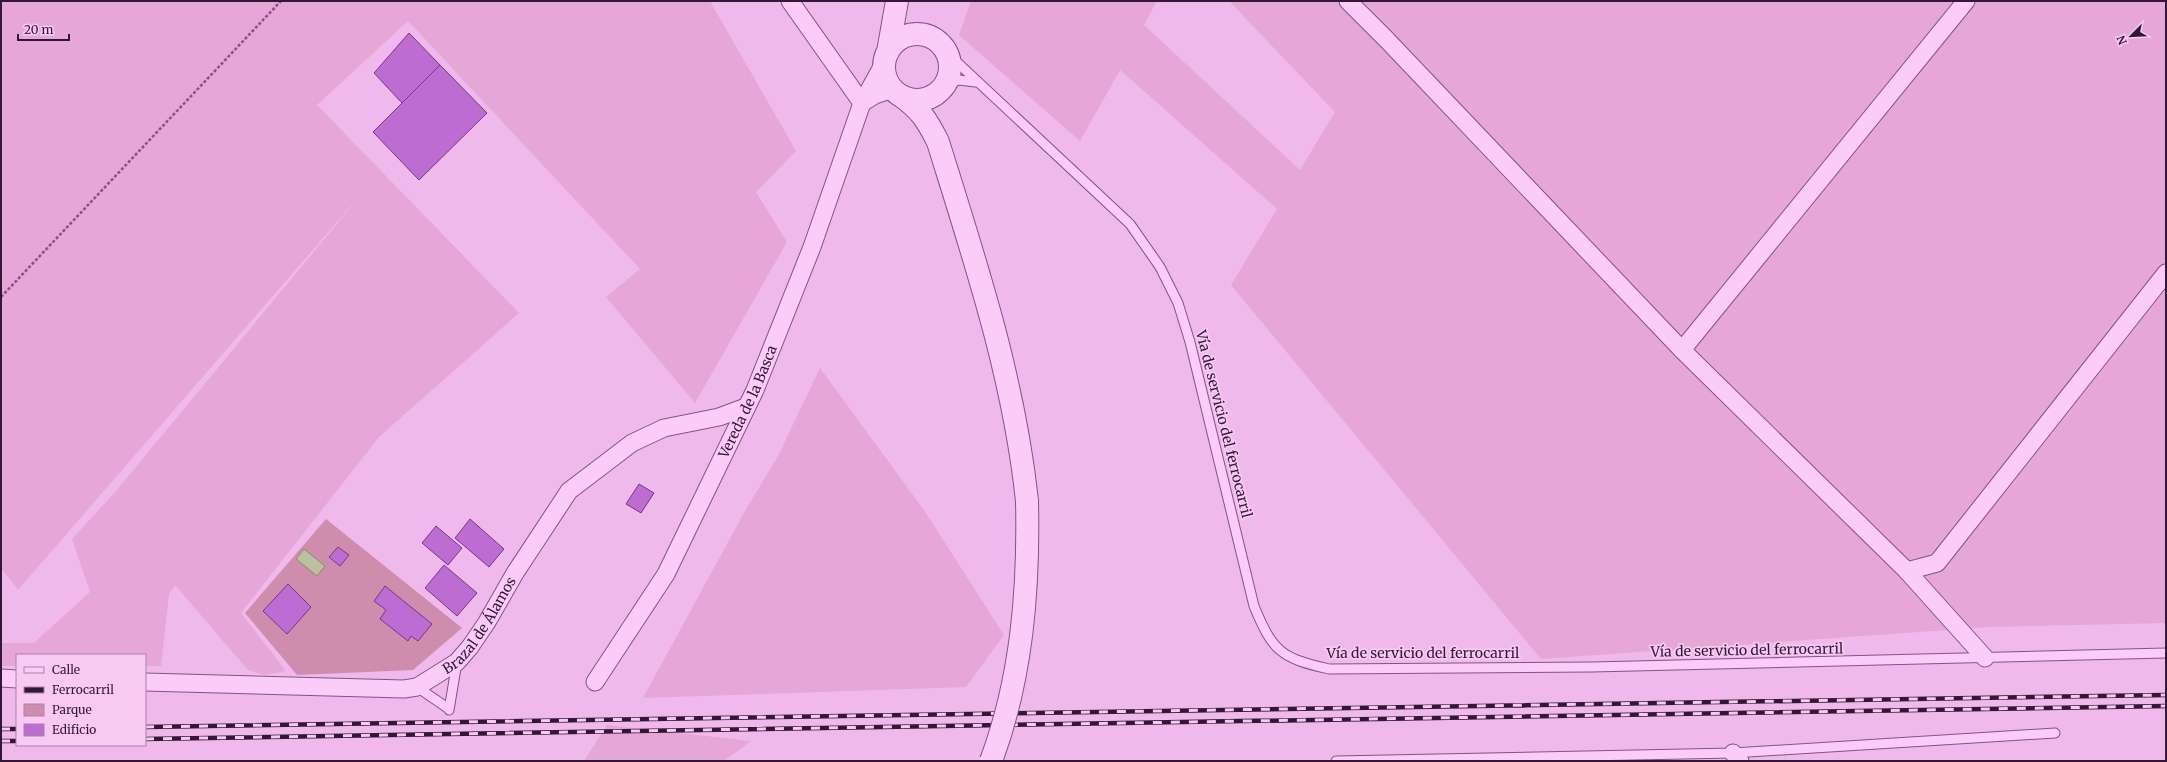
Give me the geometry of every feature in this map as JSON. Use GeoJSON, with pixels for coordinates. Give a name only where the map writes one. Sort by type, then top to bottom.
{"type":"FeatureCollection","features":[{"type":"Feature","properties":{"kind":"street"},"geometry":{"type":"LineString","coordinates":[[790,1],[862,103],[875,95],[896,92],[909,99],[927,98],[943,87]]}},
{"type":"Feature","properties":{"kind":"street","name":"Vereda de la Basca"},"geometry":{"type":"LineString","coordinates":[[898,1],[906,18],[924,35]]}},
{"type":"Feature","properties":{"kind":"street","name":"Vereda de la Basca"},"geometry":{"type":"LineString","coordinates":[[595,682],[666,574],[755,390],[812,247],[862,103],[886,58],[898,1]]}},
{"type":"Feature","properties":{"kind":"street"},"geometry":{"type":"LineString","coordinates":[[1348,1],[1388,40],[1682,350],[1906,571],[1985,658]]}},
{"type":"Feature","properties":{"kind":"street"},"geometry":{"type":"LineString","coordinates":[[1682,350],[1966,1]]}},
{"type":"Feature","properties":{"kind":"street"},"geometry":{"type":"LineString","coordinates":[[938,142],[937,113],[950,66],[945,51],[936,41],[924,35],[903,37],[892,46],[886,58],[888,82],[896,92],[919,109],[926,118],[938,142],[1001,353],[1019,435],[1027,501],[1027,555],[1021,636],[1006,717],[992,761]]}},
{"type":"Feature","properties":{"kind":"street"},"geometry":{"type":"LineString","coordinates":[[1906,571],[1937,563],[2166,274]]}},
{"type":"Feature","properties":{"kind":"street","name":"Brazal de Álamos"},"geometry":{"type":"LineString","coordinates":[[146,682],[404,689],[416,687],[457,662],[487,622],[515,572],[569,491],[632,443],[664,428],[719,417],[746,407]]}},
{"type":"Feature","properties":{"kind":"street"},"geometry":{"type":"LineString","coordinates":[[1,678],[16,679]]}},
{"type":"Feature","properties":{"kind":"lane","name":"Vía de servicio del ferrocarril"},"geometry":{"type":"LineString","coordinates":[[945,51],[975,82],[1061,158],[1130,224],[1160,267],[1178,303],[1190,342],[1254,606],[1264,631],[1278,650],[1299,662],[1329,669],[1592,667],[2166,653]]}},
{"type":"Feature","properties":{"kind":"lane"},"geometry":{"type":"LineString","coordinates":[[943,87],[959,80],[975,82]]}},
{"type":"Feature","properties":{"kind":"lane"},"geometry":{"type":"LineString","coordinates":[[416,687],[449,710],[457,662]]}},
{"type":"Feature","properties":{"kind":"lane"},"geometry":{"type":"LineString","coordinates":[[1336,761],[1737,757],[2055,733]]}},
{"type":"Feature","properties":{"kind":"path"},"geometry":{"type":"LineString","coordinates":[[1,297],[281,1]]}},
{"type":"Feature","properties":{"kind":"shaded area"},"geometry":{"type":"Polygon","coordinates":[[[1,1],[710,1],[796,151],[756,192],[787,242],[695,403],[606,297],[640,269],[408,21],[317,105],[519,313],[379,437],[241,613],[286,671],[264,675],[248,670],[175,585],[169,594],[161,666],[146,666],[146,654],[16,654],[16,666],[1,666],[1,643],[34,643],[90,592],[72,539],[116,491],[364,191],[18,590],[1,568],[1,1]]]}},
{"type":"Feature","properties":{"kind":"shaded area"},"geometry":{"type":"Polygon","coordinates":[[[971,1],[1157,1],[1144,25],[1300,170],[1335,112],[1229,1],[2166,1],[2166,623],[1990,627],[1541,659],[1231,285],[1277,209],[1120,70],[1080,141],[959,35],[971,1]]]}},
{"type":"Feature","properties":{"kind":"shaded area"},"geometry":{"type":"Polygon","coordinates":[[[820,368],[926,513],[1004,635],[966,687],[643,698],[745,511],[777,458],[820,368]]]}},
{"type":"Feature","properties":{"kind":"shaded area"},"geometry":{"type":"Polygon","coordinates":[[[304,549],[325,566],[317,576],[296,559],[304,549]]]}},
{"type":"Feature","properties":{"kind":"shaded area"},"geometry":{"type":"Polygon","coordinates":[[[607,725],[751,741],[724,761],[584,761],[607,725]]]}},
{"type":"Feature","properties":{"kind":"green space"},"geometry":{"type":"Polygon","coordinates":[[[326,519],[462,628],[413,670],[297,675],[245,613],[326,519]]]}},
{"type":"Feature","properties":{"kind":"building"},"geometry":{"type":"Polygon","coordinates":[[[409,33],[440,65],[402,103],[374,73],[409,33]]]}},
{"type":"Feature","properties":{"kind":"building"},"geometry":{"type":"Polygon","coordinates":[[[440,65],[487,113],[419,180],[373,132],[440,65]]]}},
{"type":"Feature","properties":{"kind":"building"},"geometry":{"type":"Polygon","coordinates":[[[639,484],[654,493],[641,513],[626,504],[639,484]]]}},
{"type":"Feature","properties":{"kind":"building"},"geometry":{"type":"Polygon","coordinates":[[[470,519],[504,549],[489,567],[455,538],[470,519]]]}},
{"type":"Feature","properties":{"kind":"building"},"geometry":{"type":"Polygon","coordinates":[[[436,526],[462,548],[448,565],[422,543],[436,526]]]}},
{"type":"Feature","properties":{"kind":"building"},"geometry":{"type":"Polygon","coordinates":[[[338,547],[349,555],[340,566],[329,557],[338,547]]]}},
{"type":"Feature","properties":{"kind":"building"},"geometry":{"type":"Polygon","coordinates":[[[444,565],[477,593],[457,616],[425,588],[444,565]]]}},
{"type":"Feature","properties":{"kind":"building"},"geometry":{"type":"Polygon","coordinates":[[[288,584],[311,607],[287,634],[263,611],[288,584]]]}},
{"type":"Feature","properties":{"kind":"building"},"geometry":{"type":"Polygon","coordinates":[[[385,586],[432,624],[418,641],[411,636],[408,641],[380,619],[386,610],[374,601],[385,586]]]}},
{"type":"Feature","properties":{"kind":"railway"},"geometry":{"type":"LineString","coordinates":[[146,727],[2166,695]]}},
{"type":"Feature","properties":{"kind":"railway"},"geometry":{"type":"LineString","coordinates":[[146,739],[2166,706]]}},
{"type":"Feature","properties":{"kind":"railway"},"geometry":{"type":"LineString","coordinates":[[1,729],[16,729]]}},
{"type":"Feature","properties":{"kind":"railway"},"geometry":{"type":"LineString","coordinates":[[1,741],[16,741]]}}]}
